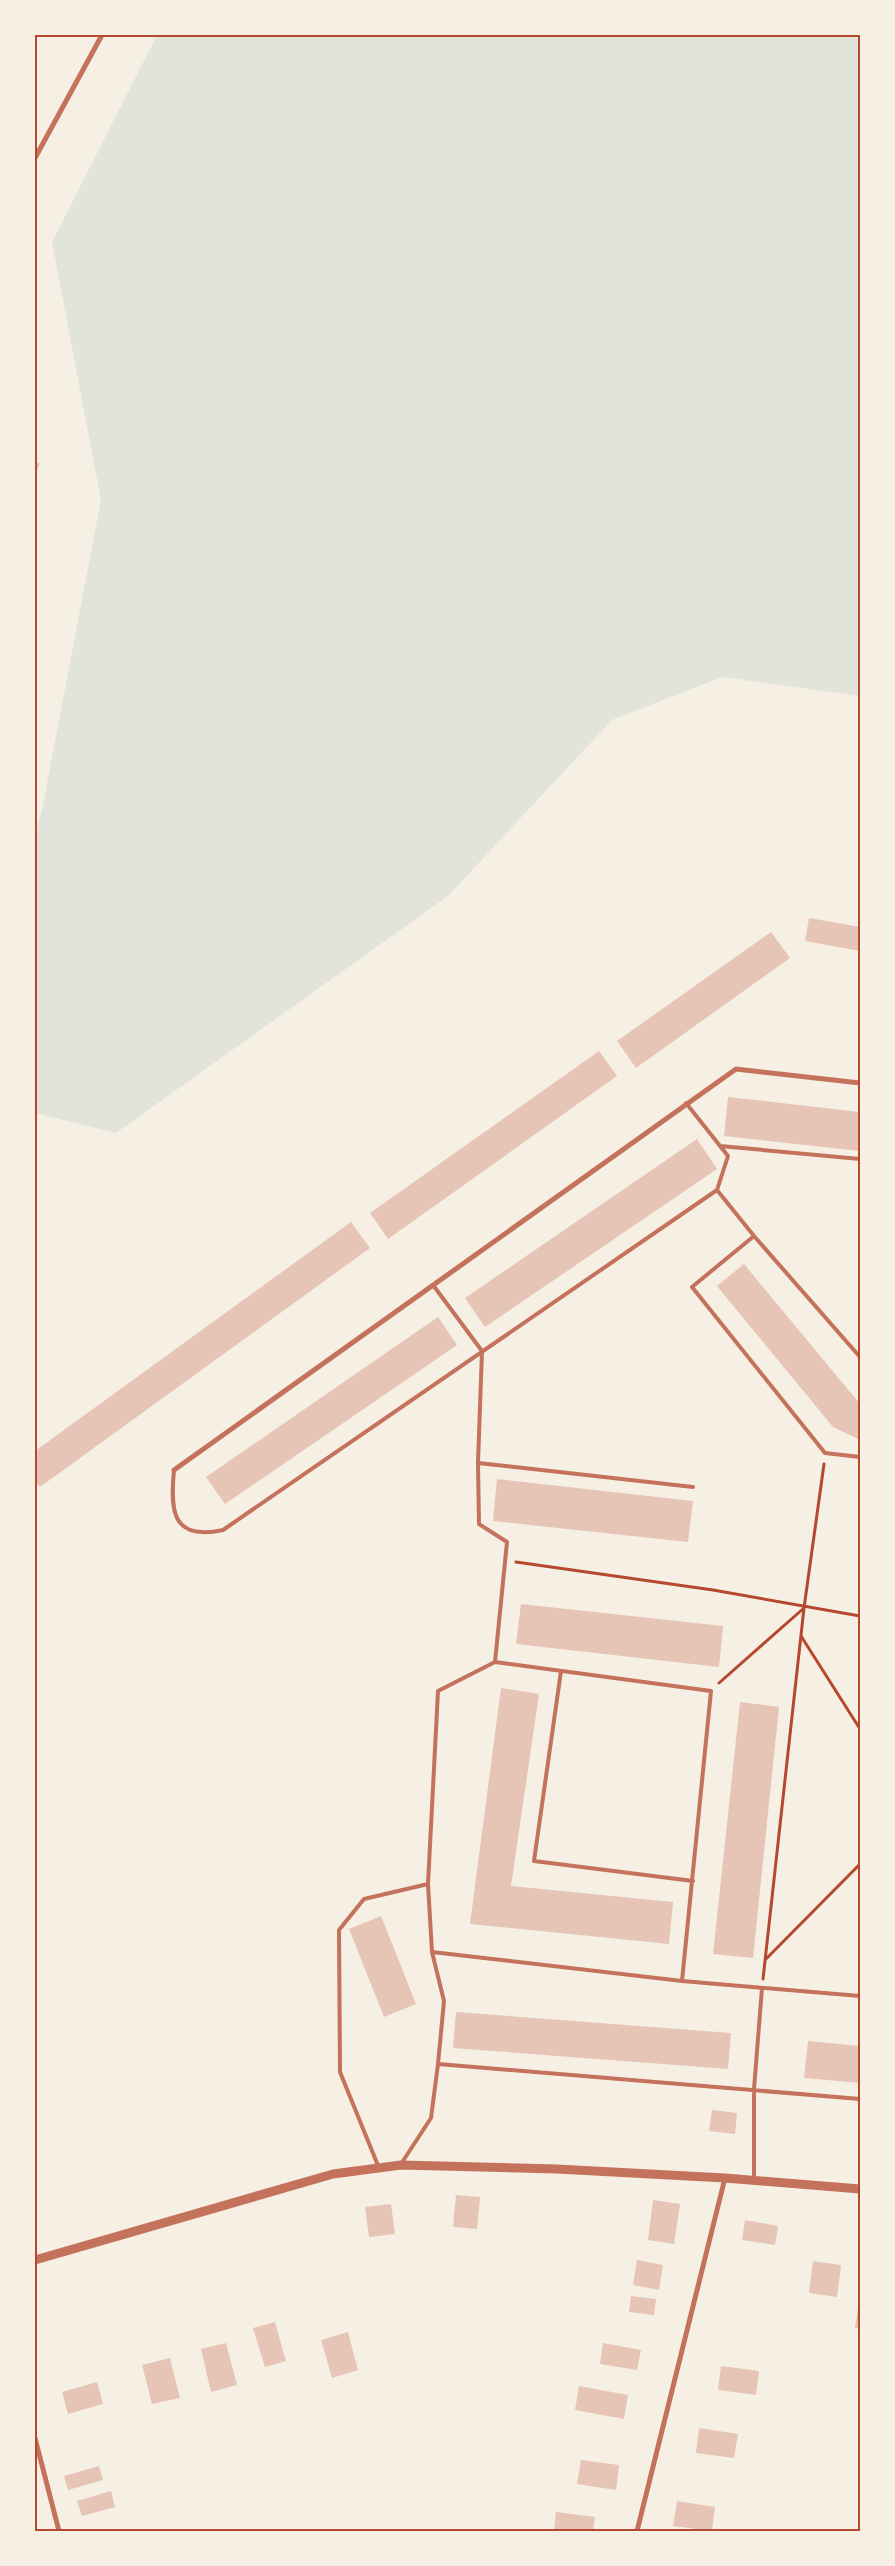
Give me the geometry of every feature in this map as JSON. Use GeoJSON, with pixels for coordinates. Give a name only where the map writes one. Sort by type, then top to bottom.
{"type":"FeatureCollection","features":[{"type":"Feature","properties":{"kind":"street"},"geometry":{"type":"LineString","coordinates":[[35,158],[102,35]]}},
{"type":"Feature","properties":{"kind":"street"},"geometry":{"type":"LineString","coordinates":[[174,1470],[736,1069],[860,1083]]}},
{"type":"Feature","properties":{"kind":"street"},"geometry":{"type":"LineString","coordinates":[[35,2260],[333,2174],[401,2165],[557,2169],[725,2178],[860,2190]]}},
{"type":"Feature","properties":{"kind":"street"},"geometry":{"type":"LineString","coordinates":[[637,2531],[725,2178]]}},
{"type":"Feature","properties":{"kind":"street"},"geometry":{"type":"LineString","coordinates":[[35,2438],[59,2531]]}},
{"type":"Feature","properties":{"kind":"lane"},"geometry":{"type":"LineString","coordinates":[[174,1470],[171,1499],[177,1520],[188,1530],[204,1534],[223,1530],[718,1190],[728,1156],[686,1103]]}},
{"type":"Feature","properties":{"kind":"lane"},"geometry":{"type":"LineString","coordinates":[[720,1146],[860,1159]]}},
{"type":"Feature","properties":{"kind":"lane"},"geometry":{"type":"LineString","coordinates":[[718,1190],[754,1236],[860,1357]]}},
{"type":"Feature","properties":{"kind":"lane"},"geometry":{"type":"LineString","coordinates":[[754,1236],[692,1287],[825,1453],[860,1457]]}},
{"type":"Feature","properties":{"kind":"lane"},"geometry":{"type":"LineString","coordinates":[[433,1285],[482,1351],[478,1463],[479,1524],[507,1542],[495,1662]]}},
{"type":"Feature","properties":{"kind":"lane"},"geometry":{"type":"LineString","coordinates":[[478,1463],[693,1486]]}},
{"type":"Feature","properties":{"kind":"lane"},"geometry":{"type":"LineString","coordinates":[[401,2165],[430,2118],[438,2064],[444,2001],[432,1952],[428,1884],[438,1691],[495,1662],[711,1690],[682,1981]]}},
{"type":"Feature","properties":{"kind":"lane"},"geometry":{"type":"LineString","coordinates":[[561,1671],[534,1861],[693,1881]]}},
{"type":"Feature","properties":{"kind":"lane"},"geometry":{"type":"LineString","coordinates":[[379,2168],[340,2072],[339,1930],[364,1899],[428,1884]]}},
{"type":"Feature","properties":{"kind":"lane"},"geometry":{"type":"LineString","coordinates":[[432,1952],[682,1981],[860,1996]]}},
{"type":"Feature","properties":{"kind":"lane"},"geometry":{"type":"LineString","coordinates":[[754,2180],[754,2089],[762,1988]]}},
{"type":"Feature","properties":{"kind":"lane"},"geometry":{"type":"LineString","coordinates":[[438,2064],[860,2099]]}},
{"type":"Feature","properties":{"kind":"path"},"geometry":{"type":"LineString","coordinates":[[762,1988],[800,1636],[825,1453]]}},
{"type":"Feature","properties":{"kind":"path"},"geometry":{"type":"LineString","coordinates":[[505,1561],[713,1590],[804,1608],[860,1616]]}},
{"type":"Feature","properties":{"kind":"path"},"geometry":{"type":"LineString","coordinates":[[711,1690],[804,1608]]}},
{"type":"Feature","properties":{"kind":"path"},"geometry":{"type":"LineString","coordinates":[[800,1636],[860,1729]]}},
{"type":"Feature","properties":{"kind":"path"},"geometry":{"type":"LineString","coordinates":[[765,1960],[860,1864]]}},
{"type":"Feature","properties":{"kind":"shaded area"},"geometry":{"type":"Polygon","coordinates":[[[157,35],[860,35],[860,696],[722,677],[612,720],[448,896],[116,1133],[35,1113],[35,837],[43,805],[101,500],[52,242],[157,35]]]}},
{"type":"Feature","properties":{"kind":"building"},"geometry":{"type":"Polygon","coordinates":[[[35,461],[40,464],[35,474],[35,461]]]}},
{"type":"Feature","properties":{"kind":"building"},"geometry":{"type":"Polygon","coordinates":[[[809,918],[860,927],[860,951],[805,941],[809,918]]]}},
{"type":"Feature","properties":{"kind":"building"},"geometry":{"type":"Polygon","coordinates":[[[771,932],[790,958],[636,1068],[617,1041],[771,932]]]}},
{"type":"Feature","properties":{"kind":"building"},"geometry":{"type":"Polygon","coordinates":[[[599,1051],[617,1076],[388,1239],[370,1213],[599,1051]]]}},
{"type":"Feature","properties":{"kind":"building"},"geometry":{"type":"Polygon","coordinates":[[[728,1097],[860,1112],[860,1151],[724,1136],[728,1097]]]}},
{"type":"Feature","properties":{"kind":"building"},"geometry":{"type":"Polygon","coordinates":[[[697,1139],[717,1169],[485,1327],[465,1298],[697,1139]]]}},
{"type":"Feature","properties":{"kind":"building"},"geometry":{"type":"Polygon","coordinates":[[[351,1222],[370,1248],[40,1487],[35,1481],[35,1451],[351,1222]]]}},
{"type":"Feature","properties":{"kind":"building"},"geometry":{"type":"Polygon","coordinates":[[[744,1264],[860,1404],[860,1440],[833,1427],[717,1286],[744,1264]]]}},
{"type":"Feature","properties":{"kind":"building"},"geometry":{"type":"Polygon","coordinates":[[[438,1317],[457,1345],[225,1504],[206,1477],[438,1317]]]}},
{"type":"Feature","properties":{"kind":"building"},"geometry":{"type":"Polygon","coordinates":[[[497,1479],[693,1501],[688,1542],[493,1521],[497,1479]]]}},
{"type":"Feature","properties":{"kind":"building"},"geometry":{"type":"Polygon","coordinates":[[[521,1604],[723,1626],[719,1667],[516,1644],[521,1604]]]}},
{"type":"Feature","properties":{"kind":"building"},"geometry":{"type":"Polygon","coordinates":[[[501,1688],[539,1694],[511,1886],[673,1902],[669,1944],[470,1924],[501,1688]]]}},
{"type":"Feature","properties":{"kind":"building"},"geometry":{"type":"Polygon","coordinates":[[[740,1702],[779,1707],[753,1958],[713,1954],[740,1702]]]}},
{"type":"Feature","properties":{"kind":"building"},"geometry":{"type":"Polygon","coordinates":[[[381,1916],[416,2004],[384,2017],[349,1929],[381,1916]]]}},
{"type":"Feature","properties":{"kind":"building"},"geometry":{"type":"Polygon","coordinates":[[[456,2012],[731,2033],[728,2069],[453,2048],[456,2012]]]}},
{"type":"Feature","properties":{"kind":"building"},"geometry":{"type":"Polygon","coordinates":[[[808,2041],[860,2046],[860,2083],[804,2078],[808,2041]]]}},
{"type":"Feature","properties":{"kind":"building"},"geometry":{"type":"Polygon","coordinates":[[[712,2110],[737,2113],[735,2134],[709,2131],[712,2110]]]}},
{"type":"Feature","properties":{"kind":"building"},"geometry":{"type":"Polygon","coordinates":[[[456,2195],[480,2197],[477,2229],[453,2227],[456,2195]]]}},
{"type":"Feature","properties":{"kind":"building"},"geometry":{"type":"Polygon","coordinates":[[[653,2200],[680,2204],[674,2244],[648,2240],[653,2200]]]}},
{"type":"Feature","properties":{"kind":"building"},"geometry":{"type":"Polygon","coordinates":[[[391,2204],[395,2234],[369,2237],[365,2207],[391,2204]]]}},
{"type":"Feature","properties":{"kind":"building"},"geometry":{"type":"Polygon","coordinates":[[[745,2220],[778,2226],[775,2245],[742,2240],[745,2220]]]}},
{"type":"Feature","properties":{"kind":"building"},"geometry":{"type":"Polygon","coordinates":[[[637,2260],[663,2265],[659,2290],[633,2285],[637,2260]]]}},
{"type":"Feature","properties":{"kind":"building"},"geometry":{"type":"Polygon","coordinates":[[[813,2261],[841,2265],[837,2297],[809,2293],[813,2261]]]}},
{"type":"Feature","properties":{"kind":"building"},"geometry":{"type":"Polygon","coordinates":[[[631,2296],[656,2299],[654,2315],[629,2312],[631,2296]]]}},
{"type":"Feature","properties":{"kind":"building"},"geometry":{"type":"Polygon","coordinates":[[[860,2301],[860,2329],[855,2328],[860,2301]]]}},
{"type":"Feature","properties":{"kind":"building"},"geometry":{"type":"Polygon","coordinates":[[[275,2322],[286,2361],[265,2367],[253,2328],[275,2322]]]}},
{"type":"Feature","properties":{"kind":"building"},"geometry":{"type":"Polygon","coordinates":[[[348,2332],[358,2370],[332,2378],[321,2340],[348,2332]]]}},
{"type":"Feature","properties":{"kind":"building"},"geometry":{"type":"Polygon","coordinates":[[[226,2343],[237,2385],[211,2392],[201,2349],[226,2343]]]}},
{"type":"Feature","properties":{"kind":"building"},"geometry":{"type":"Polygon","coordinates":[[[603,2343],[641,2350],[637,2370],[600,2364],[603,2343]]]}},
{"type":"Feature","properties":{"kind":"building"},"geometry":{"type":"Polygon","coordinates":[[[170,2358],[180,2398],[152,2404],[142,2365],[170,2358]]]}},
{"type":"Feature","properties":{"kind":"building"},"geometry":{"type":"Polygon","coordinates":[[[721,2366],[759,2371],[756,2395],[718,2390],[721,2366]]]}},
{"type":"Feature","properties":{"kind":"building"},"geometry":{"type":"Polygon","coordinates":[[[97,2382],[103,2404],[68,2414],[62,2392],[97,2382]]]}},
{"type":"Feature","properties":{"kind":"building"},"geometry":{"type":"Polygon","coordinates":[[[579,2386],[628,2395],[624,2419],[575,2410],[579,2386]]]}},
{"type":"Feature","properties":{"kind":"building"},"geometry":{"type":"Polygon","coordinates":[[[699,2428],[738,2434],[734,2458],[696,2453],[699,2428]]]}},
{"type":"Feature","properties":{"kind":"building"},"geometry":{"type":"Polygon","coordinates":[[[581,2460],[619,2465],[616,2490],[577,2484],[581,2460]]]}},
{"type":"Feature","properties":{"kind":"building"},"geometry":{"type":"Polygon","coordinates":[[[99,2466],[103,2480],[68,2490],[64,2476],[99,2466]]]}},
{"type":"Feature","properties":{"kind":"building"},"geometry":{"type":"Polygon","coordinates":[[[111,2491],[115,2507],[82,2516],[77,2501],[111,2491]]]}},
{"type":"Feature","properties":{"kind":"building"},"geometry":{"type":"Polygon","coordinates":[[[677,2501],[715,2507],[712,2531],[673,2526],[677,2501]]]}},
{"type":"Feature","properties":{"kind":"building"},"geometry":{"type":"Polygon","coordinates":[[[556,2512],[595,2517],[593,2531],[554,2531],[556,2512]]]}}]}
